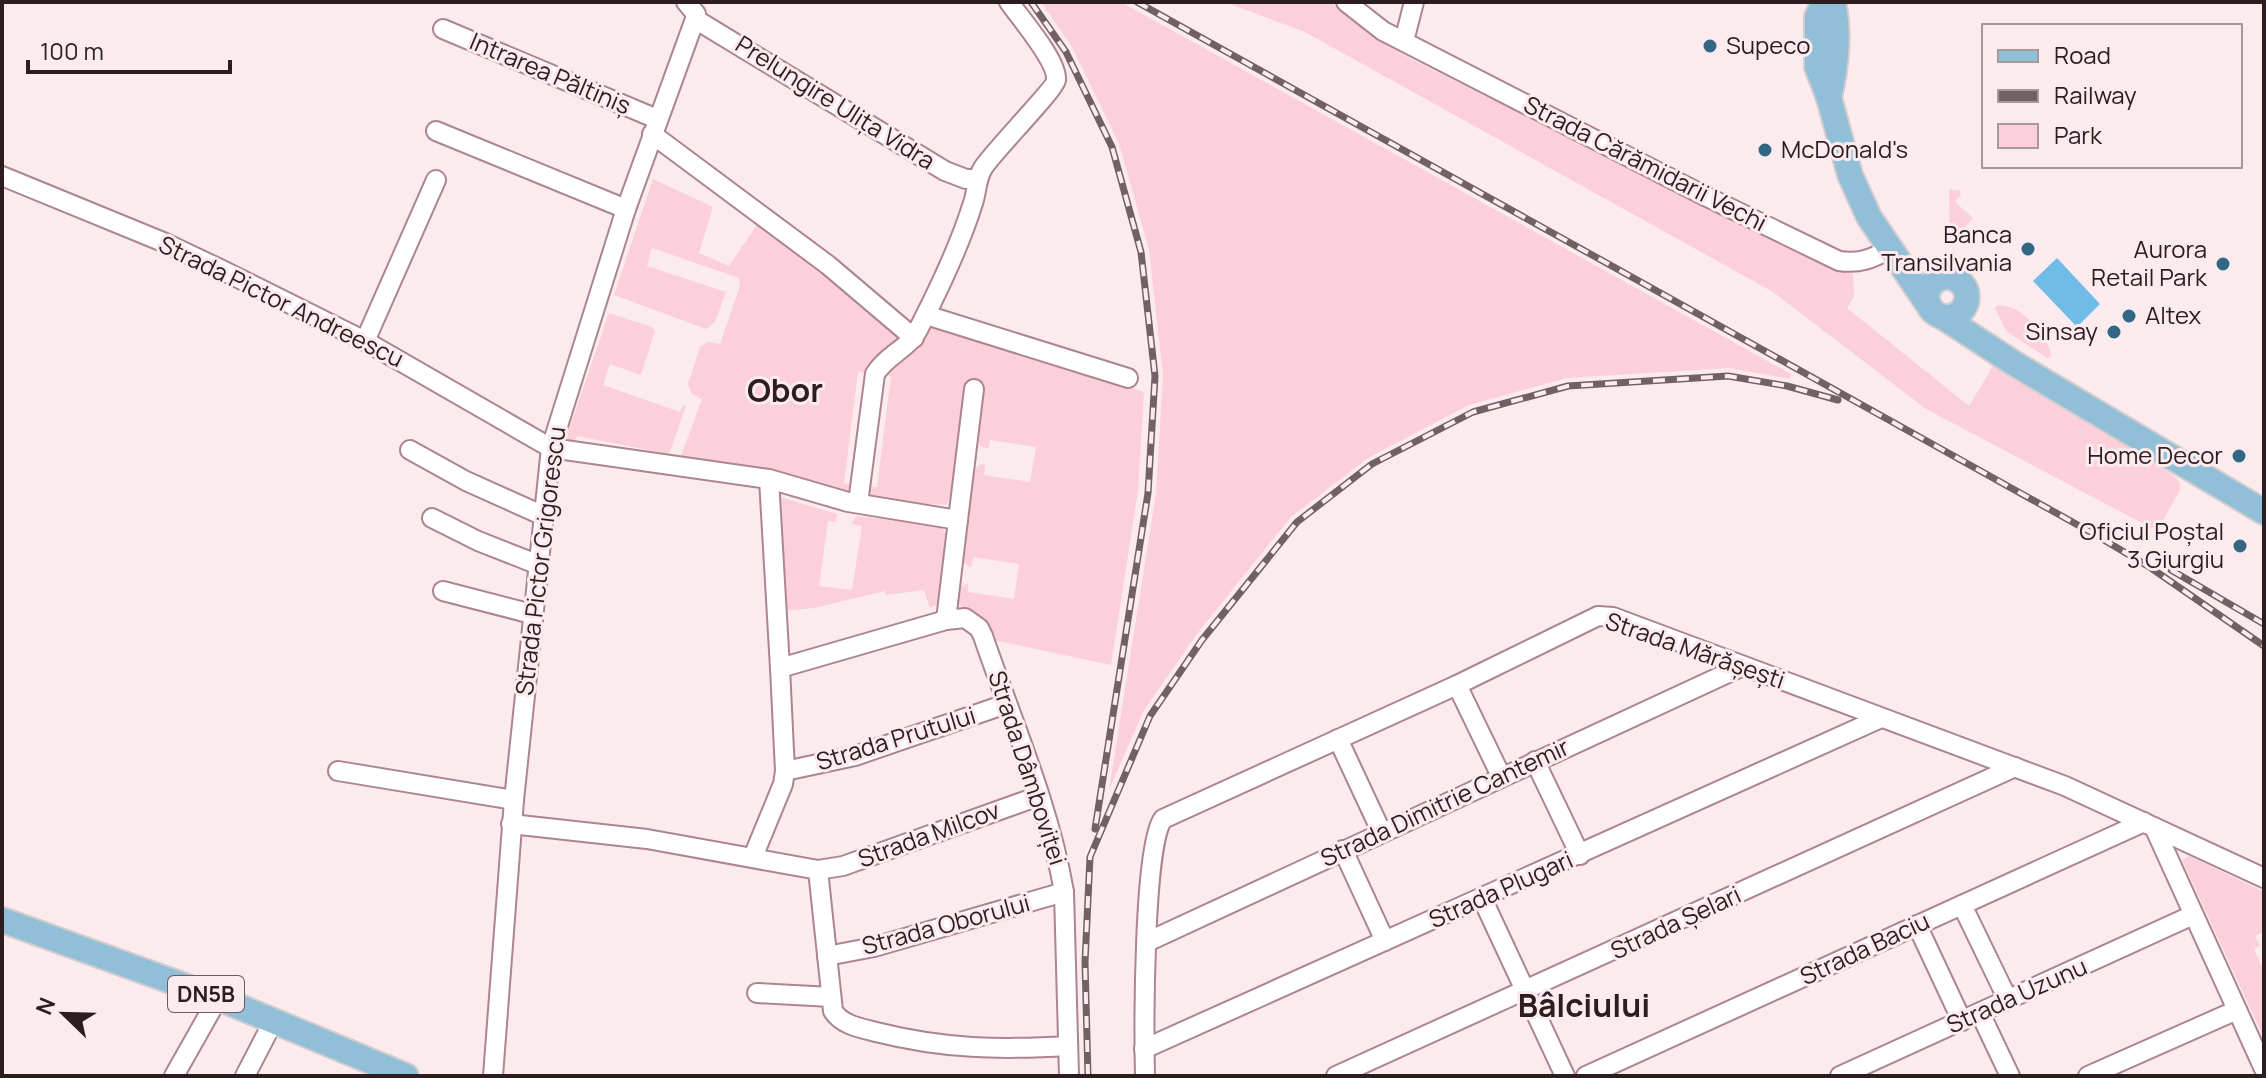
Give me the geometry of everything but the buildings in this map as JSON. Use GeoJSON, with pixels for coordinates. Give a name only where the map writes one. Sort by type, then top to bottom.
{"type":"FeatureCollection","features":[{"type":"Feature","properties":{"kind":"main road"},"geometry":{"type":"LineString","coordinates":[[1824,2],[1817,17],[1817,67],[1829,98],[1850,175],[1869,217],[1889,249],[1935,310],[2001,356],[2264,512]]}},
{"type":"Feature","properties":{"kind":"main road"},"geometry":{"type":"LineString","coordinates":[[1829,98],[1835,68],[1837,18],[1833,2]]}},
{"type":"Feature","properties":{"kind":"main road"},"geometry":{"type":"LineString","coordinates":[[1889,249],[1945,277],[1958,280],[2001,356]]}},
{"type":"Feature","properties":{"kind":"main road"},"geometry":{"type":"LineString","coordinates":[[1945,277],[1930,285],[1926,297],[1935,310],[1959,313],[1967,297]]}},
{"type":"Feature","properties":{"kind":"main road","name":"DN5B"},"geometry":{"type":"LineString","coordinates":[[2,920],[218,998],[406,1076]]}},
{"type":"Feature","properties":{"kind":"street"},"geometry":{"type":"LineString","coordinates":[[686,2],[693,8],[695,19]]}},
{"type":"Feature","properties":{"kind":"street"},"geometry":{"type":"LineString","coordinates":[[858,503],[875,374],[881,364],[906,348],[914,338],[962,231],[982,170],[1017,125],[1052,90],[1056,80],[1054,70],[1040,46],[1009,2]]}},
{"type":"Feature","properties":{"kind":"street","name":"Strada Cărămidarii Vechi"},"geometry":{"type":"LineString","coordinates":[[1346,2],[1376,26],[1404,41],[1839,261],[1852,263],[1870,260],[1889,249]]}},
{"type":"Feature","properties":{"kind":"street"},"geometry":{"type":"LineString","coordinates":[[1404,41],[1414,2]]}},
{"type":"Feature","properties":{"kind":"street","name":"Strada Pictor Grigorescu"},"geometry":{"type":"LineString","coordinates":[[493,1076],[511,824],[551,448],[626,209],[695,19]]}},
{"type":"Feature","properties":{"kind":"street","name":"Prelungire Ulița Vidra"},"geometry":{"type":"LineString","coordinates":[[695,19],[945,171],[966,179],[978,179]]}},
{"type":"Feature","properties":{"kind":"street","name":"Intrarea Păltiniș"},"geometry":{"type":"LineString","coordinates":[[443,29],[655,126],[914,338]]}},
{"type":"Feature","properties":{"kind":"street"},"geometry":{"type":"LineString","coordinates":[[436,131],[626,209]]}},
{"type":"Feature","properties":{"kind":"street","name":"Strada Pictor Andreescu"},"geometry":{"type":"LineString","coordinates":[[2,176],[163,242],[365,341],[551,448]]}},
{"type":"Feature","properties":{"kind":"street"},"geometry":{"type":"LineString","coordinates":[[365,341],[436,180]]}},
{"type":"Feature","properties":{"kind":"street"},"geometry":{"type":"LineString","coordinates":[[926,315],[1128,378]]}},
{"type":"Feature","properties":{"kind":"street"},"geometry":{"type":"LineString","coordinates":[[780,668],[946,620],[974,389]]}},
{"type":"Feature","properties":{"kind":"street"},"geometry":{"type":"LineString","coordinates":[[551,448],[769,479],[858,503],[958,520]]}},
{"type":"Feature","properties":{"kind":"street"},"geometry":{"type":"LineString","coordinates":[[410,450],[466,481],[544,516]]}},
{"type":"Feature","properties":{"kind":"street"},"geometry":{"type":"LineString","coordinates":[[753,857],[783,784],[785,771],[769,479]]}},
{"type":"Feature","properties":{"kind":"street"},"geometry":{"type":"LineString","coordinates":[[432,518],[478,541],[539,565]]}},
{"type":"Feature","properties":{"kind":"street"},"geometry":{"type":"LineString","coordinates":[[443,591],[532,614]]}},
{"type":"Feature","properties":{"kind":"street","name":"Strada Mărășești"},"geometry":{"type":"LineString","coordinates":[[1147,942],[1155,841],[1163,819],[1457,685],[1598,616],[1613,617],[2065,786],[2264,878]]}},
{"type":"Feature","properties":{"kind":"street","name":"Strada Dâmboviței"},"geometry":{"type":"LineString","coordinates":[[946,620],[965,618],[979,628],[1056,848],[1064,892],[1069,1076]]}},
{"type":"Feature","properties":{"kind":"street","name":"Strada Dimitrie Cantemir"},"geometry":{"type":"LineString","coordinates":[[1147,942],[1743,666]]}},
{"type":"Feature","properties":{"kind":"street"},"geometry":{"type":"LineString","coordinates":[[1457,685],[1501,776]]}},
{"type":"Feature","properties":{"kind":"street","name":"Strada Prutului"},"geometry":{"type":"LineString","coordinates":[[785,771],[855,756],[1006,704]]}},
{"type":"Feature","properties":{"kind":"street","name":"Strada Plugari"},"geometry":{"type":"LineString","coordinates":[[1144,1049],[1881,718]]}},
{"type":"Feature","properties":{"kind":"street"},"geometry":{"type":"LineString","coordinates":[[1338,739],[1381,831]]}},
{"type":"Feature","properties":{"kind":"street"},"geometry":{"type":"LineString","coordinates":[[1535,761],[1580,855]]}},
{"type":"Feature","properties":{"kind":"street","name":"Strada Șelari"},"geometry":{"type":"LineString","coordinates":[[1336,1076],[2015,767]]}},
{"type":"Feature","properties":{"kind":"street"},"geometry":{"type":"LineString","coordinates":[[338,771],[514,800]]}},
{"type":"Feature","properties":{"kind":"street","name":"Strada Milcov"},"geometry":{"type":"LineString","coordinates":[[818,870],[843,866],[1039,796]]}},
{"type":"Feature","properties":{"kind":"street"},"geometry":{"type":"LineString","coordinates":[[511,824],[647,839],[818,870],[833,1011],[843,1022],[908,1039],[970,1049],[1068,1046]]}},
{"type":"Feature","properties":{"kind":"street"},"geometry":{"type":"LineString","coordinates":[[2149,824],[2264,1069]]}},
{"type":"Feature","properties":{"kind":"street","name":"Strada Baciu"},"geometry":{"type":"LineString","coordinates":[[1586,1076],[1606,1072],[1917,925],[2149,824]]}},
{"type":"Feature","properties":{"kind":"street"},"geometry":{"type":"LineString","coordinates":[[1343,850],[1385,941]]}},
{"type":"Feature","properties":{"kind":"street","name":"Strada Oborului"},"geometry":{"type":"LineString","coordinates":[[827,956],[874,947],[1064,892]]}},
{"type":"Feature","properties":{"kind":"street"},"geometry":{"type":"LineString","coordinates":[[1482,898],[1565,1076]]}},
{"type":"Feature","properties":{"kind":"street"},"geometry":{"type":"LineString","coordinates":[[1962,905],[2008,1000]]}},
{"type":"Feature","properties":{"kind":"street","name":"Strada Uzunu"},"geometry":{"type":"LineString","coordinates":[[1840,1076],[2193,915]]}},
{"type":"Feature","properties":{"kind":"street"},"geometry":{"type":"LineString","coordinates":[[1917,925],[1962,1021]]}},
{"type":"Feature","properties":{"kind":"street"},"geometry":{"type":"LineString","coordinates":[[1145,1076],[1147,942]]}},
{"type":"Feature","properties":{"kind":"street"},"geometry":{"type":"LineString","coordinates":[[757,993],[831,997]]}},
{"type":"Feature","properties":{"kind":"street"},"geometry":{"type":"LineString","coordinates":[[174,1076],[218,998]]}},
{"type":"Feature","properties":{"kind":"street"},"geometry":{"type":"LineString","coordinates":[[2088,1076],[2237,1010]]}},
{"type":"Feature","properties":{"kind":"street"},"geometry":{"type":"LineString","coordinates":[[1980,1013],[2010,1076]]}},
{"type":"Feature","properties":{"kind":"street"},"geometry":{"type":"LineString","coordinates":[[245,1076],[274,1020]]}},
{"type":"Feature","properties":{"kind":"green space"},"geometry":{"type":"Polygon","coordinates":[[[1041,2],[1121,2],[1791,374],[1790,379],[1729,368],[1567,378],[1469,405],[1368,458],[1291,517],[1196,635],[1143,712],[1109,790],[1156,493],[1163,375],[1149,250],[1119,144],[1072,47],[1041,2]]]}},
{"type":"Feature","properties":{"kind":"green space"},"geometry":{"type":"Polygon","coordinates":[[[1224,2],[1330,2],[1388,46],[1411,59],[1831,268],[1853,274],[1854,296],[1847,308],[1969,406],[1994,364],[2173,475],[2180,483],[2180,490],[2157,531],[1926,409],[1773,292],[1303,31],[1224,2]]]}},
{"type":"Feature","properties":{"kind":"green space"},"geometry":{"type":"Polygon","coordinates":[[[653,179],[713,207],[699,253],[729,266],[760,220],[906,338],[868,373],[858,372],[844,483],[853,485],[848,490],[842,491],[771,469],[681,456],[702,399],[692,394],[688,384],[700,347],[708,342],[720,344],[740,286],[739,278],[652,248],[647,266],[726,292],[715,322],[706,329],[614,295],[653,179]]]}},
{"type":"Feature","properties":{"kind":"green space"},"geometry":{"type":"Polygon","coordinates":[[[1949,190],[1959,190],[1961,195],[1955,202],[1973,218],[1950,240],[1949,190]]]}},
{"type":"Feature","properties":{"kind":"green space"},"geometry":{"type":"Polygon","coordinates":[[[1998,305],[2015,309],[2028,319],[2039,330],[2051,356],[2047,358],[2006,331],[1995,308],[1998,305]]]}},
{"type":"Feature","properties":{"kind":"green space"},"geometry":{"type":"Polygon","coordinates":[[[609,313],[652,327],[655,331],[641,375],[610,364],[603,385],[680,412],[683,405],[686,406],[669,454],[577,436],[575,443],[568,442],[566,438],[609,313]]]}},
{"type":"Feature","properties":{"kind":"green space"},"geometry":{"type":"Polygon","coordinates":[[[929,322],[1144,392],[1138,491],[1111,665],[994,640],[977,618],[954,603],[956,589],[968,583],[968,592],[1014,599],[1019,564],[973,557],[971,568],[961,561],[972,472],[980,464],[985,465],[984,475],[1030,482],[1036,447],[990,440],[988,449],[981,446],[978,440],[983,391],[965,388],[952,495],[946,505],[873,499],[867,486],[877,487],[891,376],[882,374],[929,322]]]}},
{"type":"Feature","properties":{"kind":"green space"},"geometry":{"type":"Polygon","coordinates":[[[780,497],[837,514],[836,522],[828,521],[819,586],[852,590],[862,526],[851,524],[857,516],[942,528],[947,536],[939,603],[930,608],[924,590],[886,595],[885,591],[814,608],[781,611],[780,497]]]}},
{"type":"Feature","properties":{"kind":"green space"},"geometry":{"type":"Polygon","coordinates":[[[2189,856],[2264,892],[2264,932],[2255,936],[2260,946],[2254,949],[2264,966],[2264,1038],[2182,860],[2189,856]]]}},
{"type":"Feature","properties":{"kind":"water"},"geometry":{"type":"Polygon","coordinates":[[[2057,258],[2100,304],[2077,327],[2033,281],[2057,258]]]}},
{"type":"Feature","properties":{"kind":"railway"},"geometry":{"type":"LineString","coordinates":[[1031,2],[1066,52],[1112,147],[1141,252],[1155,376],[1148,493],[1095,829]]}},
{"type":"Feature","properties":{"kind":"railway"},"geometry":{"type":"LineString","coordinates":[[1137,2],[2094,534],[2151,568],[2264,646]]}},
{"type":"Feature","properties":{"kind":"railway"},"geometry":{"type":"LineString","coordinates":[[1088,1076],[1085,962],[1090,857],[1150,716],[1202,640],[1297,522],[1372,464],[1473,412],[1568,386],[1728,376],[1787,386],[1838,400]]}},
{"type":"Feature","properties":{"kind":"railway"},"geometry":{"type":"LineString","coordinates":[[2171,570],[2264,624]]}},
{"type":"Feature","properties":{"kind":"place","name":"Supeco"},"geometry":{"type":"Point","coordinates":[1710,46]}},
{"type":"Feature","properties":{"kind":"place","name":"McDonald's"},"geometry":{"type":"Point","coordinates":[1765,150]}},
{"type":"Feature","properties":{"kind":"place","name":"Banca Transilvania"},"geometry":{"type":"Point","coordinates":[2028,249]}},
{"type":"Feature","properties":{"kind":"place","name":"Aurora Retail Park"},"geometry":{"type":"Point","coordinates":[2223,264]}},
{"type":"Feature","properties":{"kind":"place","name":"Altex"},"geometry":{"type":"Point","coordinates":[2129,316]}},
{"type":"Feature","properties":{"kind":"place","name":"Sinsay"},"geometry":{"type":"Point","coordinates":[2114,332]}},
{"type":"Feature","properties":{"kind":"place","name":"Home Decor"},"geometry":{"type":"Point","coordinates":[2239,456]}},
{"type":"Feature","properties":{"kind":"place","name":"Oficiul Poștal 3 Giurgiu"},"geometry":{"type":"Point","coordinates":[2240,546]}},
{"type":"Feature","properties":{"kind":"district","name":"Obor"},"geometry":{"type":"Point","coordinates":[785,391]}},
{"type":"Feature","properties":{"kind":"district","name":"Bâlciului"},"geometry":{"type":"Point","coordinates":[1584,1006]}}]}
